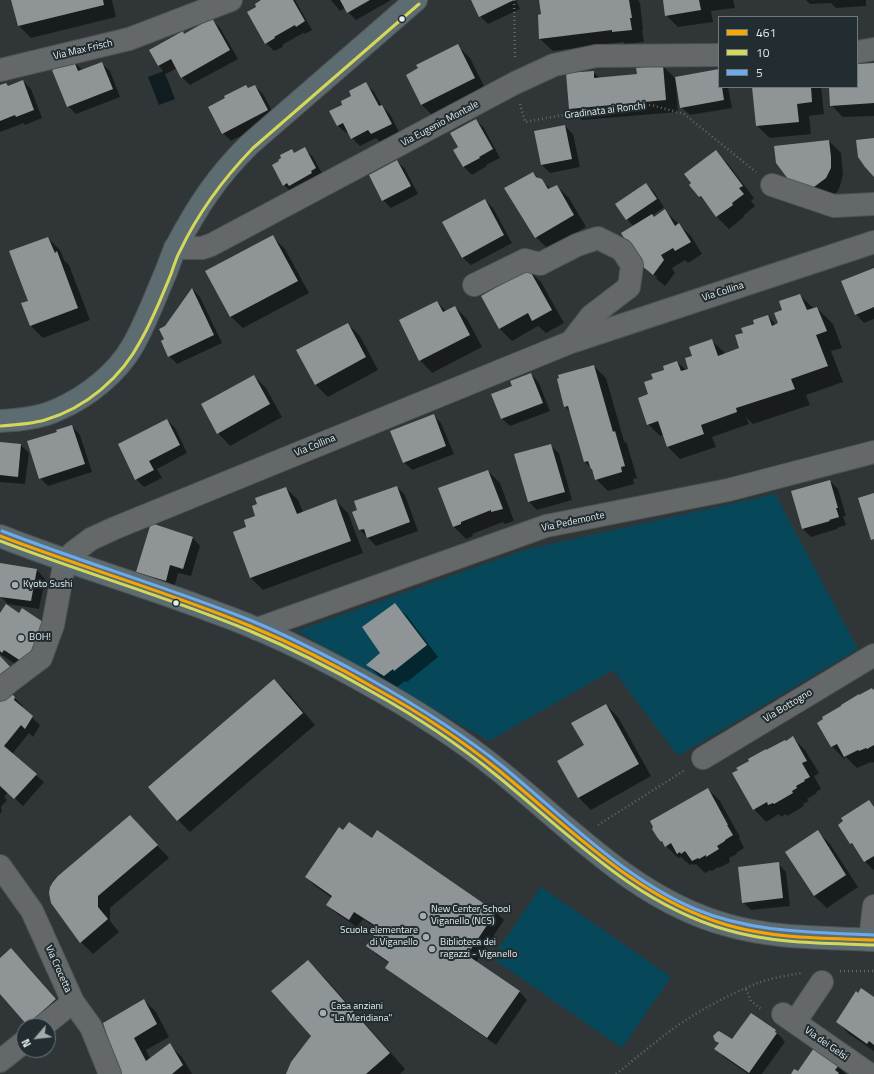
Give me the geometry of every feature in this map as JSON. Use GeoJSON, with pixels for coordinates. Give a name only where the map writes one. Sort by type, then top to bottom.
{"type":"FeatureCollection","features":[{"type":"Feature","properties":{"kind":"main road"},"geometry":{"type":"LineString","coordinates":[[0,421],[25,419],[59,410],[78,400],[108,376],[132,348],[176,248],[196,210],[213,185],[233,160],[416,0]]}},
{"type":"Feature","properties":{"kind":"main road"},"geometry":{"type":"LineString","coordinates":[[0,536],[215,612],[305,650],[359,679],[450,732],[497,768],[616,868],[656,895],[692,913],[725,925],[755,932],[872,940]]}},
{"type":"Feature","properties":{"kind":"street","name":"Via Max Frisch"},"geometry":{"type":"LineString","coordinates":[[0,70],[129,39],[231,0]]}},
{"type":"Feature","properties":{"kind":"street"},"geometry":{"type":"LineString","coordinates":[[858,52],[874,49]]}},
{"type":"Feature","properties":{"kind":"street","name":"Via Eugenio Montale"},"geometry":{"type":"LineString","coordinates":[[176,248],[202,248],[211,245],[515,83],[554,65],[596,56],[718,55]]}},
{"type":"Feature","properties":{"kind":"street"},"geometry":{"type":"LineString","coordinates":[[772,185],[834,206],[874,204]]}},
{"type":"Feature","properties":{"kind":"street"},"geometry":{"type":"LineString","coordinates":[[474,285],[526,260],[540,264],[577,245],[598,238],[622,250],[632,266],[629,287],[591,316],[571,342]]}},
{"type":"Feature","properties":{"kind":"street","name":"Via Collina"},"geometry":{"type":"LineString","coordinates":[[65,560],[91,539],[115,528],[571,342],[874,242]]}},
{"type":"Feature","properties":{"kind":"street","name":"Via Pedemonte"},"geometry":{"type":"LineString","coordinates":[[257,629],[546,526],[728,490],[874,452]]}},
{"type":"Feature","properties":{"kind":"street"},"geometry":{"type":"LineString","coordinates":[[0,690],[41,658],[53,625],[65,560]]}},
{"type":"Feature","properties":{"kind":"street","name":"Via Bottogno"},"geometry":{"type":"LineString","coordinates":[[703,758],[874,655]]}},
{"type":"Feature","properties":{"kind":"street","name":"Via Crocetta"},"geometry":{"type":"LineString","coordinates":[[0,866],[32,911],[73,1002],[92,1027],[110,1074]]}},
{"type":"Feature","properties":{"kind":"street"},"geometry":{"type":"LineString","coordinates":[[872,940],[874,906]]}},
{"type":"Feature","properties":{"kind":"street","name":"Via dei Gelsi"},"geometry":{"type":"LineString","coordinates":[[822,975],[789,1018],[869,1074]]}},
{"type":"Feature","properties":{"kind":"street"},"geometry":{"type":"LineString","coordinates":[[53,1018],[73,1002]]}},
{"type":"Feature","properties":{"kind":"street"},"geometry":{"type":"LineString","coordinates":[[0,1061],[16,1048]]}},
{"type":"Feature","properties":{"kind":"path","name":"Gradinata ai Ronchi"},"geometry":{"type":"LineString","coordinates":[[514,0],[515,83],[525,122],[622,107],[651,105],[684,114],[772,185]]}},
{"type":"Feature","properties":{"kind":"path"},"geometry":{"type":"LineString","coordinates":[[579,838],[703,758]]}},
{"type":"Feature","properties":{"kind":"path"},"geometry":{"type":"LineString","coordinates":[[616,1074],[658,1040],[686,1020],[708,1007],[759,983],[789,975],[822,975],[874,971]]}},
{"type":"Feature","properties":{"kind":"path"},"geometry":{"type":"LineString","coordinates":[[746,989],[751,1001]]}},
{"type":"Feature","properties":{"kind":"shaded area"},"geometry":{"type":"Polygon","coordinates":[[[164,71],[175,99],[159,105],[148,77],[164,71]]]}},
{"type":"Feature","properties":{"kind":"shaded area"},"geometry":{"type":"Polygon","coordinates":[[[775,494],[858,649],[678,756],[613,670],[489,741],[297,631],[524,550],[775,494]]]}},
{"type":"Feature","properties":{"kind":"shaded area"},"geometry":{"type":"Polygon","coordinates":[[[541,887],[671,977],[622,1048],[492,958],[541,887]]]}},
{"type":"Feature","properties":{"kind":"building"},"geometry":{"type":"Polygon","coordinates":[[[11,0],[103,0],[104,5],[18,26],[11,0]]]}},
{"type":"Feature","properties":{"kind":"building"},"geometry":{"type":"Polygon","coordinates":[[[261,0],[293,0],[305,21],[296,27],[295,25],[274,37],[275,38],[265,44],[247,12],[256,7],[255,4],[261,0]]]}},
{"type":"Feature","properties":{"kind":"building"},"geometry":{"type":"Polygon","coordinates":[[[340,0],[370,0],[347,13],[340,0]]]}},
{"type":"Feature","properties":{"kind":"building"},"geometry":{"type":"Polygon","coordinates":[[[471,0],[514,0],[479,17],[471,0]]]}},
{"type":"Feature","properties":{"kind":"building"},"geometry":{"type":"Polygon","coordinates":[[[539,0],[629,0],[632,30],[612,32],[612,30],[539,39],[538,15],[541,14],[539,0]]]}},
{"type":"Feature","properties":{"kind":"building"},"geometry":{"type":"Polygon","coordinates":[[[663,0],[699,0],[701,10],[665,16],[663,0]]]}},
{"type":"Feature","properties":{"kind":"building"},"geometry":{"type":"Polygon","coordinates":[[[212,18],[230,50],[181,78],[171,59],[158,66],[149,50],[183,31],[184,34],[212,18]]]}},
{"type":"Feature","properties":{"kind":"building"},"geometry":{"type":"Polygon","coordinates":[[[458,44],[475,78],[421,105],[406,75],[418,68],[416,65],[458,44]]]}},
{"type":"Feature","properties":{"kind":"building"},"geometry":{"type":"Polygon","coordinates":[[[74,61],[78,71],[102,62],[113,89],[67,107],[52,70],[74,61]]]}},
{"type":"Feature","properties":{"kind":"building"},"geometry":{"type":"Polygon","coordinates":[[[874,63],[874,103],[830,106],[829,88],[858,88],[858,64],[874,63]]]}},
{"type":"Feature","properties":{"kind":"building"},"geometry":{"type":"Polygon","coordinates":[[[663,65],[666,100],[569,109],[566,73],[594,71],[594,78],[637,74],[636,68],[663,65]]]}},
{"type":"Feature","properties":{"kind":"building"},"geometry":{"type":"Polygon","coordinates":[[[718,69],[718,88],[722,88],[724,100],[680,108],[675,77],[718,69]]]}},
{"type":"Feature","properties":{"kind":"building"},"geometry":{"type":"Polygon","coordinates":[[[23,80],[34,110],[0,121],[0,85],[6,83],[8,86],[23,80]]]}},
{"type":"Feature","properties":{"kind":"building"},"geometry":{"type":"Polygon","coordinates":[[[366,82],[379,106],[382,105],[392,124],[371,134],[368,130],[351,139],[343,123],[337,126],[329,111],[342,105],[341,101],[351,96],[349,91],[366,82]]]}},
{"type":"Feature","properties":{"kind":"building"},"geometry":{"type":"Polygon","coordinates":[[[246,85],[248,88],[255,85],[268,110],[222,134],[208,107],[225,98],[224,96],[246,85]]]}},
{"type":"Feature","properties":{"kind":"building"},"geometry":{"type":"Polygon","coordinates":[[[752,88],[811,88],[812,102],[797,104],[799,122],[756,126],[752,88]]]}},
{"type":"Feature","properties":{"kind":"building"},"geometry":{"type":"Polygon","coordinates":[[[476,119],[493,149],[463,167],[453,150],[458,147],[450,133],[476,119]]]}},
{"type":"Feature","properties":{"kind":"building"},"geometry":{"type":"Polygon","coordinates":[[[565,125],[572,159],[541,165],[534,131],[565,125]]]}},
{"type":"Feature","properties":{"kind":"building"},"geometry":{"type":"Polygon","coordinates":[[[874,138],[874,177],[858,157],[856,140],[874,138]]]}},
{"type":"Feature","properties":{"kind":"building"},"geometry":{"type":"Polygon","coordinates":[[[829,140],[831,168],[826,178],[810,190],[788,179],[776,163],[774,146],[829,140]]]}},
{"type":"Feature","properties":{"kind":"building"},"geometry":{"type":"Polygon","coordinates":[[[305,147],[316,168],[311,171],[312,173],[289,186],[287,183],[283,186],[272,165],[279,161],[278,160],[281,158],[280,155],[292,149],[294,153],[305,147]]]}},
{"type":"Feature","properties":{"kind":"building"},"geometry":{"type":"Polygon","coordinates":[[[716,150],[743,186],[739,188],[744,194],[732,203],[733,205],[716,217],[701,196],[699,197],[689,185],[691,183],[684,174],[716,150]]]}},
{"type":"Feature","properties":{"kind":"building"},"geometry":{"type":"Polygon","coordinates":[[[397,160],[411,186],[382,201],[369,175],[397,160]]]}},
{"type":"Feature","properties":{"kind":"building"},"geometry":{"type":"Polygon","coordinates":[[[533,172],[536,177],[542,179],[548,189],[557,185],[574,215],[535,238],[504,188],[533,172]]]}},
{"type":"Feature","properties":{"kind":"building"},"geometry":{"type":"Polygon","coordinates":[[[646,183],[657,199],[626,220],[615,204],[646,183]]]}},
{"type":"Feature","properties":{"kind":"building"},"geometry":{"type":"Polygon","coordinates":[[[485,199],[504,235],[462,258],[442,222],[485,199]]]}},
{"type":"Feature","properties":{"kind":"building"},"geometry":{"type":"Polygon","coordinates":[[[665,209],[675,226],[679,223],[691,242],[675,251],[673,248],[661,255],[664,260],[653,275],[641,265],[621,233],[652,214],[654,217],[665,209]]]}},
{"type":"Feature","properties":{"kind":"building"},"geometry":{"type":"Polygon","coordinates":[[[273,235],[298,281],[230,317],[205,271],[273,235]]]}},
{"type":"Feature","properties":{"kind":"building"},"geometry":{"type":"Polygon","coordinates":[[[48,237],[55,253],[57,251],[78,308],[30,326],[21,303],[28,301],[9,251],[48,237]]]}},
{"type":"Feature","properties":{"kind":"building"},"geometry":{"type":"Polygon","coordinates":[[[874,268],[874,307],[855,315],[841,281],[874,268]]]}},
{"type":"Feature","properties":{"kind":"building"},"geometry":{"type":"Polygon","coordinates":[[[529,269],[552,310],[532,321],[528,313],[499,329],[481,296],[529,269]]]}},
{"type":"Feature","properties":{"kind":"building"},"geometry":{"type":"Polygon","coordinates":[[[192,288],[214,335],[168,357],[161,341],[164,339],[159,329],[165,326],[192,288]]]}},
{"type":"Feature","properties":{"kind":"building"},"geometry":{"type":"Polygon","coordinates":[[[800,294],[807,310],[817,307],[827,331],[816,335],[828,366],[791,379],[795,389],[736,408],[737,412],[701,425],[704,434],[667,447],[658,421],[647,425],[638,398],[648,394],[644,382],[653,379],[651,374],[664,370],[663,366],[677,361],[681,371],[688,369],[685,358],[692,356],[689,347],[712,339],[718,356],[739,348],[735,335],[743,333],[741,328],[754,324],[753,320],[768,315],[772,326],[778,323],[774,313],[782,310],[779,301],[800,294]]]}},
{"type":"Feature","properties":{"kind":"building"},"geometry":{"type":"Polygon","coordinates":[[[437,301],[443,312],[455,306],[470,335],[419,361],[399,320],[437,301]]]}},
{"type":"Feature","properties":{"kind":"building"},"geometry":{"type":"Polygon","coordinates":[[[348,323],[366,357],[315,385],[296,350],[348,323]]]}},
{"type":"Feature","properties":{"kind":"building"},"geometry":{"type":"Polygon","coordinates":[[[594,365],[613,432],[615,431],[625,466],[621,467],[622,472],[595,480],[588,461],[584,462],[568,406],[564,407],[557,379],[559,378],[558,375],[594,365]]]}},
{"type":"Feature","properties":{"kind":"building"},"geometry":{"type":"Polygon","coordinates":[[[531,373],[543,403],[501,419],[491,394],[512,386],[510,381],[531,373]]]}},
{"type":"Feature","properties":{"kind":"building"},"geometry":{"type":"Polygon","coordinates":[[[254,375],[270,404],[217,434],[201,404],[254,375]]]}},
{"type":"Feature","properties":{"kind":"building"},"geometry":{"type":"Polygon","coordinates":[[[434,414],[446,446],[403,463],[390,431],[434,414]]]}},
{"type":"Feature","properties":{"kind":"building"},"geometry":{"type":"Polygon","coordinates":[[[167,419],[180,445],[149,461],[154,470],[135,480],[118,444],[167,419]]]}},
{"type":"Feature","properties":{"kind":"building"},"geometry":{"type":"Polygon","coordinates":[[[72,425],[85,464],[39,479],[27,441],[57,432],[56,430],[72,425]]]}},
{"type":"Feature","properties":{"kind":"building"},"geometry":{"type":"Polygon","coordinates":[[[0,442],[21,444],[18,477],[0,475],[0,442]]]}},
{"type":"Feature","properties":{"kind":"building"},"geometry":{"type":"Polygon","coordinates":[[[551,444],[565,492],[528,502],[514,454],[551,444]]]}},
{"type":"Feature","properties":{"kind":"building"},"geometry":{"type":"Polygon","coordinates":[[[488,470],[503,509],[491,512],[491,510],[461,522],[461,524],[453,527],[438,488],[488,470]]]}},
{"type":"Feature","properties":{"kind":"building"},"geometry":{"type":"Polygon","coordinates":[[[830,480],[839,517],[802,529],[791,491],[830,480]]]}},
{"type":"Feature","properties":{"kind":"building"},"geometry":{"type":"Polygon","coordinates":[[[397,486],[410,522],[367,538],[364,529],[359,530],[352,512],[357,510],[354,501],[397,486]]]}},
{"type":"Feature","properties":{"kind":"building"},"geometry":{"type":"Polygon","coordinates":[[[286,487],[297,514],[336,499],[351,541],[250,578],[233,532],[246,527],[244,520],[255,516],[252,506],[257,504],[255,498],[286,487]]]}},
{"type":"Feature","properties":{"kind":"building"},"geometry":{"type":"Polygon","coordinates":[[[874,493],[874,539],[871,540],[858,498],[874,493]]]}},
{"type":"Feature","properties":{"kind":"building"},"geometry":{"type":"Polygon","coordinates":[[[151,523],[193,537],[183,569],[170,565],[166,581],[136,572],[151,523]]]}},
{"type":"Feature","properties":{"kind":"building"},"geometry":{"type":"Polygon","coordinates":[[[0,563],[37,569],[31,601],[0,597],[0,563]]]}},
{"type":"Feature","properties":{"kind":"building"},"geometry":{"type":"Polygon","coordinates":[[[395,603],[427,645],[394,671],[393,669],[384,676],[366,665],[380,653],[362,627],[395,603]]]}},
{"type":"Feature","properties":{"kind":"building"},"geometry":{"type":"Polygon","coordinates":[[[6,604],[19,613],[22,608],[49,626],[24,663],[4,650],[2,653],[0,651],[0,613],[6,604]]]}},
{"type":"Feature","properties":{"kind":"building"},"geometry":{"type":"Polygon","coordinates":[[[0,656],[14,671],[0,685],[0,656]]]}},
{"type":"Feature","properties":{"kind":"building"},"geometry":{"type":"Polygon","coordinates":[[[274,679],[303,713],[177,821],[148,787],[274,679]]]}},
{"type":"Feature","properties":{"kind":"building"},"geometry":{"type":"Polygon","coordinates":[[[5,688],[15,697],[14,700],[33,716],[25,729],[21,725],[4,746],[37,774],[14,799],[0,786],[0,693],[5,688]]]}},
{"type":"Feature","properties":{"kind":"building"},"geometry":{"type":"Polygon","coordinates":[[[872,688],[873,690],[874,689],[874,745],[867,749],[858,750],[844,757],[837,744],[831,747],[817,723],[823,719],[822,717],[859,694],[872,688]]]}},
{"type":"Feature","properties":{"kind":"building"},"geometry":{"type":"Polygon","coordinates":[[[606,704],[639,764],[578,798],[557,761],[584,745],[571,723],[606,704]]]}},
{"type":"Feature","properties":{"kind":"building"},"geometry":{"type":"Polygon","coordinates":[[[793,736],[807,761],[802,763],[810,777],[796,786],[797,788],[792,791],[793,793],[774,804],[768,805],[767,802],[753,810],[732,773],[738,770],[736,768],[749,761],[748,759],[785,740],[786,741],[793,736]]]}},
{"type":"Feature","properties":{"kind":"building"},"geometry":{"type":"Polygon","coordinates":[[[708,788],[733,835],[717,846],[719,849],[706,857],[706,855],[692,861],[685,851],[681,854],[680,852],[677,854],[671,843],[665,847],[652,829],[653,827],[650,821],[708,788]]]}},
{"type":"Feature","properties":{"kind":"building"},"geometry":{"type":"Polygon","coordinates":[[[869,800],[874,807],[874,856],[864,862],[838,825],[843,821],[841,818],[869,800]]]}},
{"type":"Feature","properties":{"kind":"building"},"geometry":{"type":"Polygon","coordinates":[[[130,815],[158,845],[98,896],[98,907],[108,919],[80,943],[51,903],[49,893],[50,887],[58,876],[130,815]]]}},
{"type":"Feature","properties":{"kind":"building","name":"Scuola elementare di Viganello"},"geometry":{"type":"Polygon","coordinates":[[[349,822],[372,838],[377,830],[496,912],[467,955],[520,991],[487,1038],[385,968],[389,962],[366,946],[379,928],[354,912],[349,920],[326,905],[332,896],[305,877],[339,827],[343,830],[349,822]]]}},
{"type":"Feature","properties":{"kind":"building"},"geometry":{"type":"Polygon","coordinates":[[[818,830],[846,875],[814,896],[785,852],[818,830]]]}},
{"type":"Feature","properties":{"kind":"building"},"geometry":{"type":"Polygon","coordinates":[[[779,862],[783,898],[742,903],[738,867],[779,862]]]}},
{"type":"Feature","properties":{"kind":"building"},"geometry":{"type":"Polygon","coordinates":[[[11,948],[56,999],[35,1018],[21,1018],[0,994],[0,958],[11,948]]]}},
{"type":"Feature","properties":{"kind":"building","name":"Casa anziani \"La Meridiana\""},"geometry":{"type":"Polygon","coordinates":[[[308,960],[390,1053],[366,1074],[286,1074],[291,1062],[311,1036],[271,991],[308,960]]]}},
{"type":"Feature","properties":{"kind":"building"},"geometry":{"type":"Polygon","coordinates":[[[861,988],[874,997],[874,1045],[869,1041],[867,1044],[836,1022],[856,991],[858,993],[861,988]]]}},
{"type":"Feature","properties":{"kind":"building"},"geometry":{"type":"Polygon","coordinates":[[[144,999],[157,1024],[134,1038],[146,1061],[170,1043],[183,1065],[172,1074],[120,1074],[103,1023],[144,999]]]}},
{"type":"Feature","properties":{"kind":"building"},"geometry":{"type":"Polygon","coordinates":[[[751,1013],[776,1030],[775,1032],[777,1033],[749,1073],[714,1049],[719,1043],[715,1041],[713,1036],[719,1031],[732,1039],[751,1013]]]}},
{"type":"Feature","properties":{"kind":"building"},"geometry":{"type":"Polygon","coordinates":[[[814,1048],[839,1065],[835,1070],[839,1073],[838,1074],[791,1074],[794,1069],[798,1071],[814,1048]]]}},
{"type":"Feature","properties":{"kind":"transit line","name":"10"},"geometry":{"type":"LineString","coordinates":[[0,426],[17,425],[45,420],[60,415],[75,408],[88,399],[113,378],[133,354],[145,332],[161,299],[177,256],[195,223],[212,196],[232,171],[253,148],[419,4]]}},
{"type":"Feature","properties":{"kind":"transit line","name":"5"},"geometry":{"type":"LineString","coordinates":[[2,531],[221,609],[267,627],[366,677],[419,708],[470,742],[502,766],[570,825],[617,863],[668,896],[695,909],[738,923],[761,927],[806,932],[874,935]]}},
{"type":"Feature","properties":{"kind":"transit line","name":"461"},"geometry":{"type":"LineString","coordinates":[[0,536],[157,591],[250,626],[283,640],[347,672],[409,708],[454,737],[497,769],[604,859],[662,897],[694,913],[727,925],[763,933],[800,937],[874,940]]}},
{"type":"Feature","properties":{"kind":"transit line","name":"10"},"geometry":{"type":"LineString","coordinates":[[0,541],[157,596],[250,631],[344,676],[437,731],[496,775],[576,843],[632,885],[662,903],[694,918],[727,930],[763,938],[800,942],[874,945]]}},
{"type":"Feature","properties":{"kind":"place","name":"Kyoto Sushi"},"geometry":{"type":"Point","coordinates":[15,585]}},
{"type":"Feature","properties":{"kind":"place","name":"BOH!"},"geometry":{"type":"Point","coordinates":[21,638]}},
{"type":"Feature","properties":{"kind":"place","name":"New Center School Viganello (NCS)"},"geometry":{"type":"Point","coordinates":[423,916]}},
{"type":"Feature","properties":{"kind":"place","name":"Scuola elementare di Viganello"},"geometry":{"type":"Point","coordinates":[426,937]}},
{"type":"Feature","properties":{"kind":"place","name":"Biblioteca dei ragazzi - Viganello"},"geometry":{"type":"Point","coordinates":[432,949]}},
{"type":"Feature","properties":{"kind":"place","name":"Casa anziani \"La Meridiana\""},"geometry":{"type":"Point","coordinates":[323,1013]}}]}
